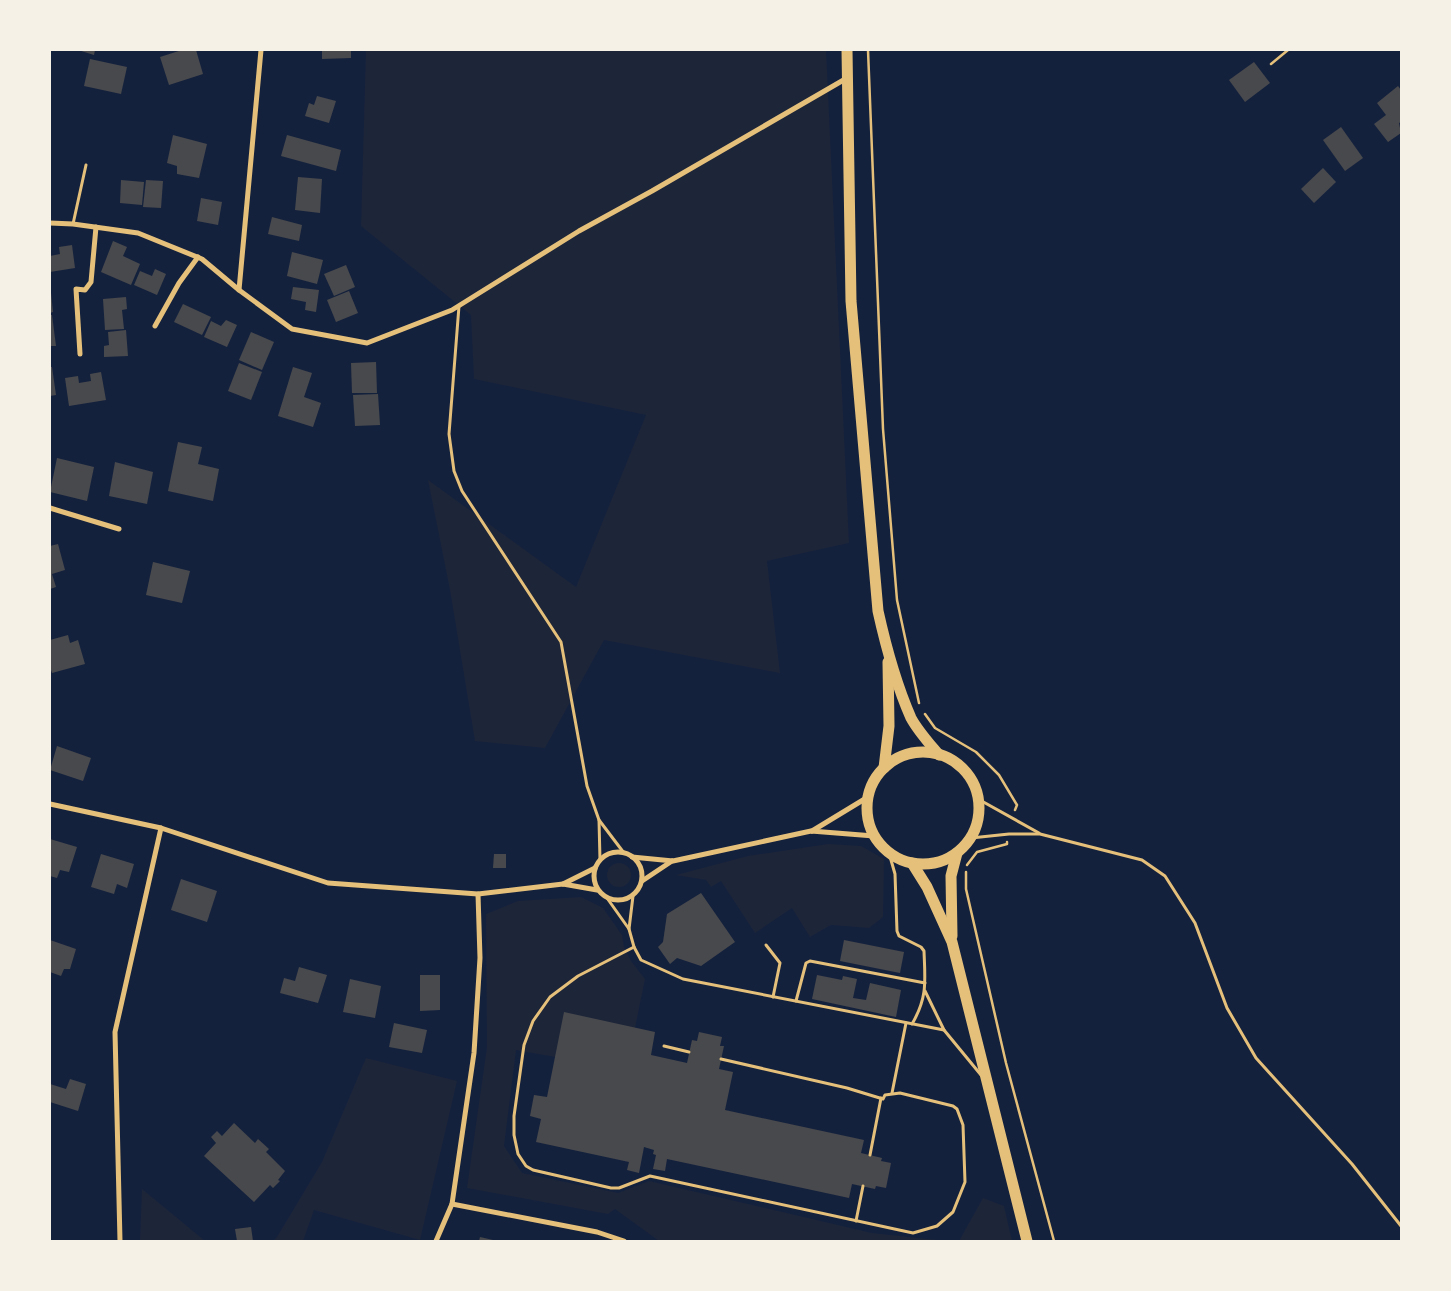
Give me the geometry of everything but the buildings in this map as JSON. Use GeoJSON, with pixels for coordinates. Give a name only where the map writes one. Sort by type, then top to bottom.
{"type":"FeatureCollection","features":[{"type":"Feature","properties":{"kind":"main road"},"geometry":{"type":"LineString","coordinates":[[847,50],[851,301],[878,611],[888,655],[912,718],[939,755]]}},
{"type":"Feature","properties":{"kind":"main road"},"geometry":{"type":"LineString","coordinates":[[884,768],[890,726],[888,655]]}},
{"type":"Feature","properties":{"kind":"main road"},"geometry":{"type":"LineString","coordinates":[[924,752],[939,755],[953,761],[965,771],[974,784],[979,812],[977,826],[971,838],[957,853],[944,861],[928,864],[900,860],[889,853],[874,836],[869,824],[868,797],[874,781],[884,768],[896,759],[924,752]]}},
{"type":"Feature","properties":{"kind":"main road"},"geometry":{"type":"LineString","coordinates":[[952,942],[951,876],[957,853]]}},
{"type":"Feature","properties":{"kind":"main road"},"geometry":{"type":"LineString","coordinates":[[912,863],[927,887],[952,942],[1027,1241]]}},
{"type":"Feature","properties":{"kind":"street"},"geometry":{"type":"LineString","coordinates":[[239,290],[261,50]]}},
{"type":"Feature","properties":{"kind":"street"},"geometry":{"type":"LineString","coordinates":[[50,223],[73,224],[138,233],[202,259],[239,290],[292,329],[367,343],[452,310],[580,231],[848,78]]}},
{"type":"Feature","properties":{"kind":"street"},"geometry":{"type":"LineString","coordinates":[[80,354],[76,290],[85,290],[91,282],[96,227]]}},
{"type":"Feature","properties":{"kind":"street"},"geometry":{"type":"LineString","coordinates":[[155,326],[179,284],[198,257]]}},
{"type":"Feature","properties":{"kind":"street"},"geometry":{"type":"LineString","coordinates":[[50,508],[119,529]]}},
{"type":"Feature","properties":{"kind":"street"},"geometry":{"type":"LineString","coordinates":[[811,831],[868,797]]}},
{"type":"Feature","properties":{"kind":"street"},"geometry":{"type":"LineString","coordinates":[[50,804],[161,828],[328,883],[478,894],[563,884],[598,890]]}},
{"type":"Feature","properties":{"kind":"street"},"geometry":{"type":"LineString","coordinates":[[120,1241],[115,1032],[161,828]]}},
{"type":"Feature","properties":{"kind":"street"},"geometry":{"type":"LineString","coordinates":[[673,861],[642,881],[633,896],[621,901],[608,898],[598,890],[594,882],[595,868],[600,860],[611,853],[624,853],[632,857],[673,861],[811,831],[874,836]]}},
{"type":"Feature","properties":{"kind":"street"},"geometry":{"type":"LineString","coordinates":[[632,857],[641,867],[642,881]]}},
{"type":"Feature","properties":{"kind":"street"},"geometry":{"type":"LineString","coordinates":[[563,884],[595,868]]}},
{"type":"Feature","properties":{"kind":"street"},"geometry":{"type":"LineString","coordinates":[[436,1241],[452,1204],[474,1053],[480,958],[478,894]]}},
{"type":"Feature","properties":{"kind":"street"},"geometry":{"type":"LineString","coordinates":[[452,1204],[597,1232],[624,1241]]}},
{"type":"Feature","properties":{"kind":"lane"},"geometry":{"type":"LineString","coordinates":[[73,224],[86,164]]}},
{"type":"Feature","properties":{"kind":"lane"},"geometry":{"type":"LineString","coordinates":[[459,306],[449,434],[454,471],[462,491],[561,642],[587,786],[599,820],[624,853]]}},
{"type":"Feature","properties":{"kind":"lane"},"geometry":{"type":"LineString","coordinates":[[978,799],[1040,834]]}},
{"type":"Feature","properties":{"kind":"lane"},"geometry":{"type":"LineString","coordinates":[[599,820],[600,860]]}},
{"type":"Feature","properties":{"kind":"lane"},"geometry":{"type":"LineString","coordinates":[[971,838],[1008,834],[1040,834],[1142,860],[1165,876],[1195,922],[1227,1008],[1256,1058],[1352,1164],[1401,1226]]}},
{"type":"Feature","properties":{"kind":"lane"},"geometry":{"type":"LineString","coordinates":[[889,853],[895,874],[897,930],[899,936],[922,947],[924,951],[925,991],[922,1005],[912,1024]]}},
{"type":"Feature","properties":{"kind":"lane"},"geometry":{"type":"LineString","coordinates":[[629,929],[633,896]]}},
{"type":"Feature","properties":{"kind":"lane"},"geometry":{"type":"LineString","coordinates":[[608,898],[629,929],[634,947],[641,960],[683,979],[944,1030]]}},
{"type":"Feature","properties":{"kind":"lane"},"geometry":{"type":"LineString","coordinates":[[766,945],[780,963],[773,997]]}},
{"type":"Feature","properties":{"kind":"lane"},"geometry":{"type":"LineString","coordinates":[[634,947],[578,976],[550,998],[533,1021],[524,1045],[514,1116],[514,1135],[518,1154],[526,1166],[532,1170],[611,1188],[619,1188],[650,1176],[913,1234],[937,1226],[953,1212],[965,1182],[963,1125],[957,1109],[900,1093],[892,1093],[882,1098],[721,1059]]}},
{"type":"Feature","properties":{"kind":"lane"},"geometry":{"type":"LineString","coordinates":[[796,1001],[806,963],[810,961],[925,984]]}},
{"type":"Feature","properties":{"kind":"lane"},"geometry":{"type":"LineString","coordinates":[[925,991],[944,1030],[988,1083]]}},
{"type":"Feature","properties":{"kind":"lane"},"geometry":{"type":"LineString","coordinates":[[892,1093],[906,1023]]}},
{"type":"Feature","properties":{"kind":"lane"},"geometry":{"type":"LineString","coordinates":[[664,1046],[689,1052]]}},
{"type":"Feature","properties":{"kind":"lane"},"geometry":{"type":"LineString","coordinates":[[870,1155],[882,1098]]}},
{"type":"Feature","properties":{"kind":"lane"},"geometry":{"type":"LineString","coordinates":[[856,1221],[863,1186]]}},
{"type":"Feature","properties":{"kind":"path"},"geometry":{"type":"LineString","coordinates":[[868,50],[883,429],[898,600],[920,708],[935,728],[976,752],[998,775],[1017,805],[1013,818]]}},
{"type":"Feature","properties":{"kind":"path"},"geometry":{"type":"LineString","coordinates":[[1271,64],[1288,50]]}},
{"type":"Feature","properties":{"kind":"path"},"geometry":{"type":"LineString","coordinates":[[1008,834],[1006,844],[977,852],[966,867],[966,889],[1006,1063],[1054,1241]]}},
{"type":"Feature","properties":{"kind":"shaded area"},"geometry":{"type":"Polygon","coordinates":[[[366,50],[826,50],[849,543],[767,561],[780,673],[604,640],[545,748],[475,741],[450,590],[428,480],[576,587],[646,415],[474,379],[471,315],[361,226],[366,50]]]}},
{"type":"Feature","properties":{"kind":"shaded area"},"geometry":{"type":"Polygon","coordinates":[[[828,844],[861,846],[884,859],[883,917],[869,928],[831,925],[810,937],[792,908],[755,933],[721,881],[711,887],[706,880],[676,875],[748,856],[828,844]]]}},
{"type":"Feature","properties":{"kind":"shaded area"},"geometry":{"type":"Polygon","coordinates":[[[619,863],[624,864],[630,870],[630,880],[624,886],[619,887],[614,886],[608,880],[607,875],[608,870],[614,864],[619,863]]]}},
{"type":"Feature","properties":{"kind":"shaded area"},"geometry":{"type":"Polygon","coordinates":[[[581,897],[603,908],[622,935],[624,947],[631,961],[645,979],[635,1028],[555,1057],[516,1050],[504,1146],[522,1173],[618,1193],[649,1181],[872,1233],[946,1241],[659,1241],[615,1209],[608,1214],[467,1188],[487,1047],[486,914],[518,901],[581,897]]]}},
{"type":"Feature","properties":{"kind":"shaded area"},"geometry":{"type":"Polygon","coordinates":[[[366,1058],[457,1081],[420,1240],[314,1210],[303,1241],[273,1241],[322,1162],[366,1058]]]}},
{"type":"Feature","properties":{"kind":"shaded area"},"geometry":{"type":"Polygon","coordinates":[[[142,1189],[205,1241],[140,1241],[142,1189]]]}},
{"type":"Feature","properties":{"kind":"shaded area"},"geometry":{"type":"Polygon","coordinates":[[[983,1198],[1004,1206],[1012,1241],[959,1241],[983,1198]]]}}]}
